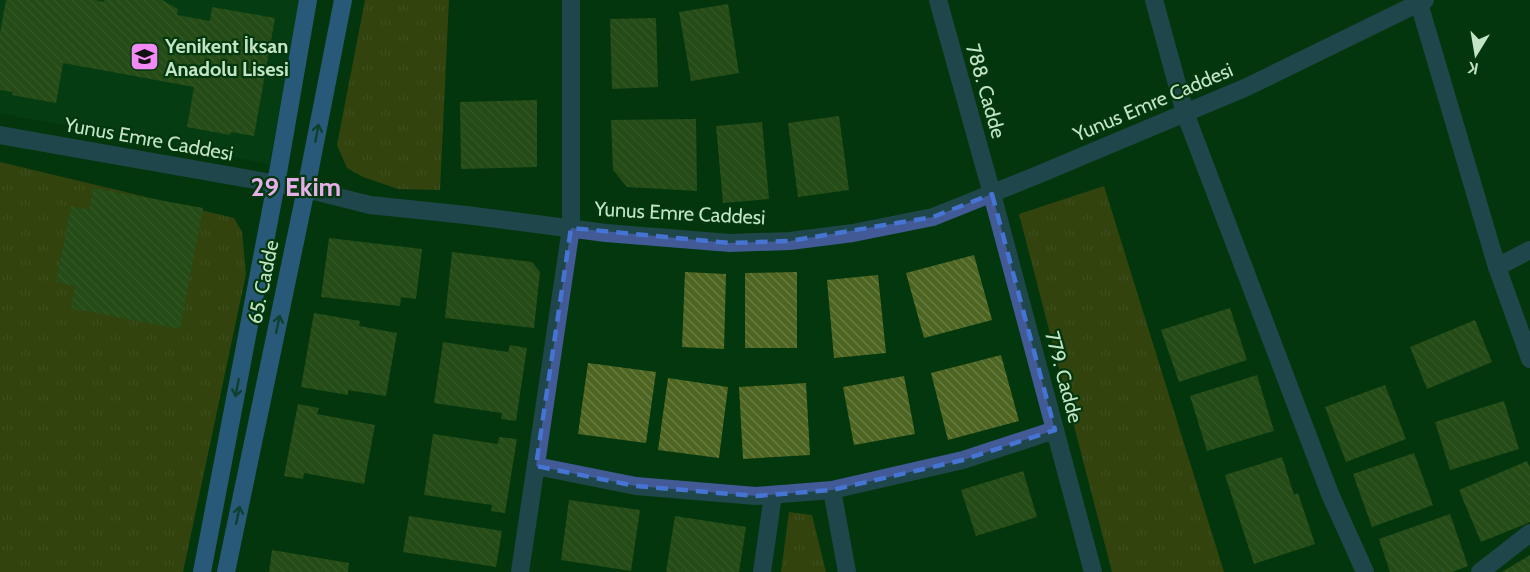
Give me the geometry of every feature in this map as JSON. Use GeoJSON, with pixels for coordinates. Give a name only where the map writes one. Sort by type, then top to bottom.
{"type":"FeatureCollection","features":[{"type":"Feature","properties":{"kind":"main road","name":"65. Cadde"},"geometry":{"type":"LineString","coordinates":[[202,572],[276,184],[308,0]]}},
{"type":"Feature","properties":{"kind":"main road","name":"65. Cadde"},"geometry":{"type":"LineString","coordinates":[[226,572],[343,0]]}},
{"type":"Feature","properties":{"kind":"street"},"geometry":{"type":"LineString","coordinates":[[520,572],[571,228],[571,0]]}},
{"type":"Feature","properties":{"kind":"street","name":"788. Cadde"},"geometry":{"type":"LineString","coordinates":[[938,0],[992,194]]}},
{"type":"Feature","properties":{"kind":"street"},"geometry":{"type":"LineString","coordinates":[[1154,0],[1185,113],[1330,494],[1365,572]]}},
{"type":"Feature","properties":{"kind":"street","name":"Yunus Emre Caddesi"},"geometry":{"type":"LineString","coordinates":[[0,135],[306,189],[370,205],[606,233],[730,243],[790,241],[933,217],[1247,87],[1421,1]]}},
{"type":"Feature","properties":{"kind":"street"},"geometry":{"type":"LineString","coordinates":[[1421,1],[1497,267],[1530,359]]}},
{"type":"Feature","properties":{"kind":"street","name":"779. Cadde"},"geometry":{"type":"LineString","coordinates":[[992,194],[1093,572]]}},
{"type":"Feature","properties":{"kind":"street"},"geometry":{"type":"LineString","coordinates":[[1497,267],[1530,250]]}},
{"type":"Feature","properties":{"kind":"street"},"geometry":{"type":"LineString","coordinates":[[536,466],[636,486],[756,496],[773,495],[832,490],[963,460],[1055,430]]}},
{"type":"Feature","properties":{"kind":"street"},"geometry":{"type":"LineString","coordinates":[[832,490],[847,572]]}},
{"type":"Feature","properties":{"kind":"street"},"geometry":{"type":"LineString","coordinates":[[762,572],[773,495]]}},
{"type":"Feature","properties":{"kind":"street"},"geometry":{"type":"LineString","coordinates":[[1480,572],[1530,533]]}},
{"type":"Feature","properties":{"kind":"highlighted area"},"geometry":{"type":"Polygon","coordinates":[[[992,194],[1055,430],[963,460],[832,490],[756,496],[636,486],[536,466],[571,228],[730,243],[790,241],[933,217],[992,194]]]}},
{"type":"Feature","properties":{"kind":"shaded area","name":"Yenikent İksan Anadolu Lisesi"},"geometry":{"type":"Polygon","coordinates":[[[0,0],[300,0],[269,164],[0,113],[0,0]]]}},
{"type":"Feature","properties":{"kind":"green space"},"geometry":{"type":"Polygon","coordinates":[[[365,0],[449,0],[440,190],[398,189],[363,177],[347,168],[337,145],[365,0]]]}},
{"type":"Feature","properties":{"kind":"green space"},"geometry":{"type":"Polygon","coordinates":[[[0,162],[234,218],[242,232],[246,274],[183,572],[0,572],[0,162]]]}},
{"type":"Feature","properties":{"kind":"green space"},"geometry":{"type":"Polygon","coordinates":[[[1104,186],[1224,572],[1112,572],[1019,214],[1104,186]]]}},
{"type":"Feature","properties":{"kind":"green space"},"geometry":{"type":"Polygon","coordinates":[[[789,512],[812,515],[826,572],[781,572],[789,512]]]}},
{"type":"Feature","properties":{"kind":"building","name":"Yenikent İksan Anadolu Lisesi"},"geometry":{"type":"Polygon","coordinates":[[[6,0],[95,0],[104,2],[104,0],[162,0],[178,9],[177,15],[210,21],[212,7],[275,18],[254,136],[231,132],[230,135],[187,127],[194,87],[63,63],[56,103],[12,95],[13,92],[0,90],[0,33],[6,0]]]}},
{"type":"Feature","properties":{"kind":"building"},"geometry":{"type":"Polygon","coordinates":[[[728,4],[739,73],[691,81],[679,12],[728,4]]]}},
{"type":"Feature","properties":{"kind":"building"},"geometry":{"type":"Polygon","coordinates":[[[656,18],[658,87],[612,89],[610,19],[656,18]]]}},
{"type":"Feature","properties":{"kind":"building"},"geometry":{"type":"Polygon","coordinates":[[[537,100],[537,167],[461,169],[460,102],[537,100]]]}},
{"type":"Feature","properties":{"kind":"building"},"geometry":{"type":"Polygon","coordinates":[[[839,116],[849,190],[798,197],[788,123],[839,116]]]}},
{"type":"Feature","properties":{"kind":"building"},"geometry":{"type":"Polygon","coordinates":[[[696,119],[697,191],[627,187],[613,170],[611,120],[696,119]]]}},
{"type":"Feature","properties":{"kind":"building"},"geometry":{"type":"Polygon","coordinates":[[[762,122],[769,199],[723,203],[716,126],[762,122]]]}},
{"type":"Feature","properties":{"kind":"building"},"geometry":{"type":"Polygon","coordinates":[[[93,188],[203,208],[180,329],[71,308],[75,286],[56,282],[71,206],[89,210],[93,188]]]}},
{"type":"Feature","properties":{"kind":"building"},"geometry":{"type":"Polygon","coordinates":[[[329,238],[422,249],[416,299],[401,297],[400,306],[321,297],[329,238]]]}},
{"type":"Feature","properties":{"kind":"building"},"geometry":{"type":"Polygon","coordinates":[[[452,252],[532,262],[540,272],[534,328],[445,318],[452,252]]]}},
{"type":"Feature","properties":{"kind":"building"},"geometry":{"type":"Polygon","coordinates":[[[974,255],[992,320],[924,338],[906,273],[974,255]]]}},
{"type":"Feature","properties":{"kind":"building"},"geometry":{"type":"Polygon","coordinates":[[[685,272],[726,274],[724,349],[682,347],[685,272]]]}},
{"type":"Feature","properties":{"kind":"building"},"geometry":{"type":"Polygon","coordinates":[[[797,272],[797,348],[745,348],[745,273],[797,272]]]}},
{"type":"Feature","properties":{"kind":"building"},"geometry":{"type":"Polygon","coordinates":[[[878,275],[886,353],[834,358],[827,280],[878,275]]]}},
{"type":"Feature","properties":{"kind":"building"},"geometry":{"type":"Polygon","coordinates":[[[1230,308],[1247,360],[1179,382],[1161,330],[1230,308]]]}},
{"type":"Feature","properties":{"kind":"building"},"geometry":{"type":"Polygon","coordinates":[[[314,313],[360,321],[359,326],[397,333],[386,396],[348,390],[348,395],[301,387],[314,313]]]}},
{"type":"Feature","properties":{"kind":"building"},"geometry":{"type":"Polygon","coordinates":[[[1475,320],[1492,362],[1427,389],[1410,347],[1475,320]]]}},
{"type":"Feature","properties":{"kind":"building"},"geometry":{"type":"Polygon","coordinates":[[[443,342],[508,352],[510,345],[527,348],[516,421],[501,419],[502,413],[434,403],[443,342]]]}},
{"type":"Feature","properties":{"kind":"building"},"geometry":{"type":"Polygon","coordinates":[[[1001,355],[1019,421],[948,440],[931,373],[1001,355]]]}},
{"type":"Feature","properties":{"kind":"building"},"geometry":{"type":"Polygon","coordinates":[[[588,363],[656,372],[646,443],[578,434],[588,363]]]}},
{"type":"Feature","properties":{"kind":"building"},"geometry":{"type":"Polygon","coordinates":[[[1257,375],[1274,431],[1207,451],[1190,396],[1257,375]]]}},
{"type":"Feature","properties":{"kind":"building"},"geometry":{"type":"Polygon","coordinates":[[[904,376],[915,434],[854,445],[843,387],[904,376]]]}},
{"type":"Feature","properties":{"kind":"building"},"geometry":{"type":"Polygon","coordinates":[[[668,378],[728,387],[719,458],[658,450],[668,378]]]}},
{"type":"Feature","properties":{"kind":"building"},"geometry":{"type":"Polygon","coordinates":[[[806,383],[810,455],[743,459],[739,387],[806,383]]]}},
{"type":"Feature","properties":{"kind":"building"},"geometry":{"type":"Polygon","coordinates":[[[1385,385],[1406,439],[1346,462],[1325,407],[1385,385]]]}},
{"type":"Feature","properties":{"kind":"building"},"geometry":{"type":"Polygon","coordinates":[[[1504,401],[1519,449],[1450,470],[1435,422],[1504,401]]]}},
{"type":"Feature","properties":{"kind":"building"},"geometry":{"type":"Polygon","coordinates":[[[298,404],[319,408],[317,414],[375,425],[364,484],[304,473],[303,479],[284,476],[298,404]]]}},
{"type":"Feature","properties":{"kind":"building"},"geometry":{"type":"Polygon","coordinates":[[[433,434],[498,444],[499,437],[517,439],[505,513],[491,511],[492,505],[424,495],[433,434]]]}},
{"type":"Feature","properties":{"kind":"building"},"geometry":{"type":"Polygon","coordinates":[[[1414,453],[1433,505],[1372,527],[1353,474],[1414,453]]]}},
{"type":"Feature","properties":{"kind":"building"},"geometry":{"type":"Polygon","coordinates":[[[1282,457],[1294,495],[1298,493],[1315,544],[1254,564],[1225,475],[1282,457]]]}},
{"type":"Feature","properties":{"kind":"building"},"geometry":{"type":"Polygon","coordinates":[[[1527,461],[1530,468],[1530,522],[1481,542],[1459,490],[1527,461]]]}},
{"type":"Feature","properties":{"kind":"building"},"geometry":{"type":"Polygon","coordinates":[[[1023,471],[1037,517],[976,536],[961,490],[1023,471]]]}},
{"type":"Feature","properties":{"kind":"building"},"geometry":{"type":"Polygon","coordinates":[[[569,500],[640,510],[631,571],[561,560],[569,500]]]}},
{"type":"Feature","properties":{"kind":"building"},"geometry":{"type":"Polygon","coordinates":[[[1450,514],[1468,566],[1452,572],[1390,572],[1379,539],[1450,514]]]}},
{"type":"Feature","properties":{"kind":"building"},"geometry":{"type":"Polygon","coordinates":[[[409,516],[502,531],[496,567],[403,552],[409,516]]]}},
{"type":"Feature","properties":{"kind":"building"},"geometry":{"type":"Polygon","coordinates":[[[675,516],[746,527],[739,572],[666,572],[675,516]]]}},
{"type":"Feature","properties":{"kind":"building"},"geometry":{"type":"Polygon","coordinates":[[[272,550],[349,563],[348,572],[269,572],[272,550]]]}},
{"type":"Feature","properties":{"kind":"building"},"geometry":{"type":"Polygon","coordinates":[[[1530,555],[1530,572],[1502,572],[1530,555]]]}},
{"type":"Feature","properties":{"kind":"place","name":"Yenikent İksan Anadolu Lisesi"},"geometry":{"type":"Point","coordinates":[144,57]}},
{"type":"Feature","properties":{"kind":"district","name":"29 Ekim"},"geometry":{"type":"Point","coordinates":[296,187]}}]}
